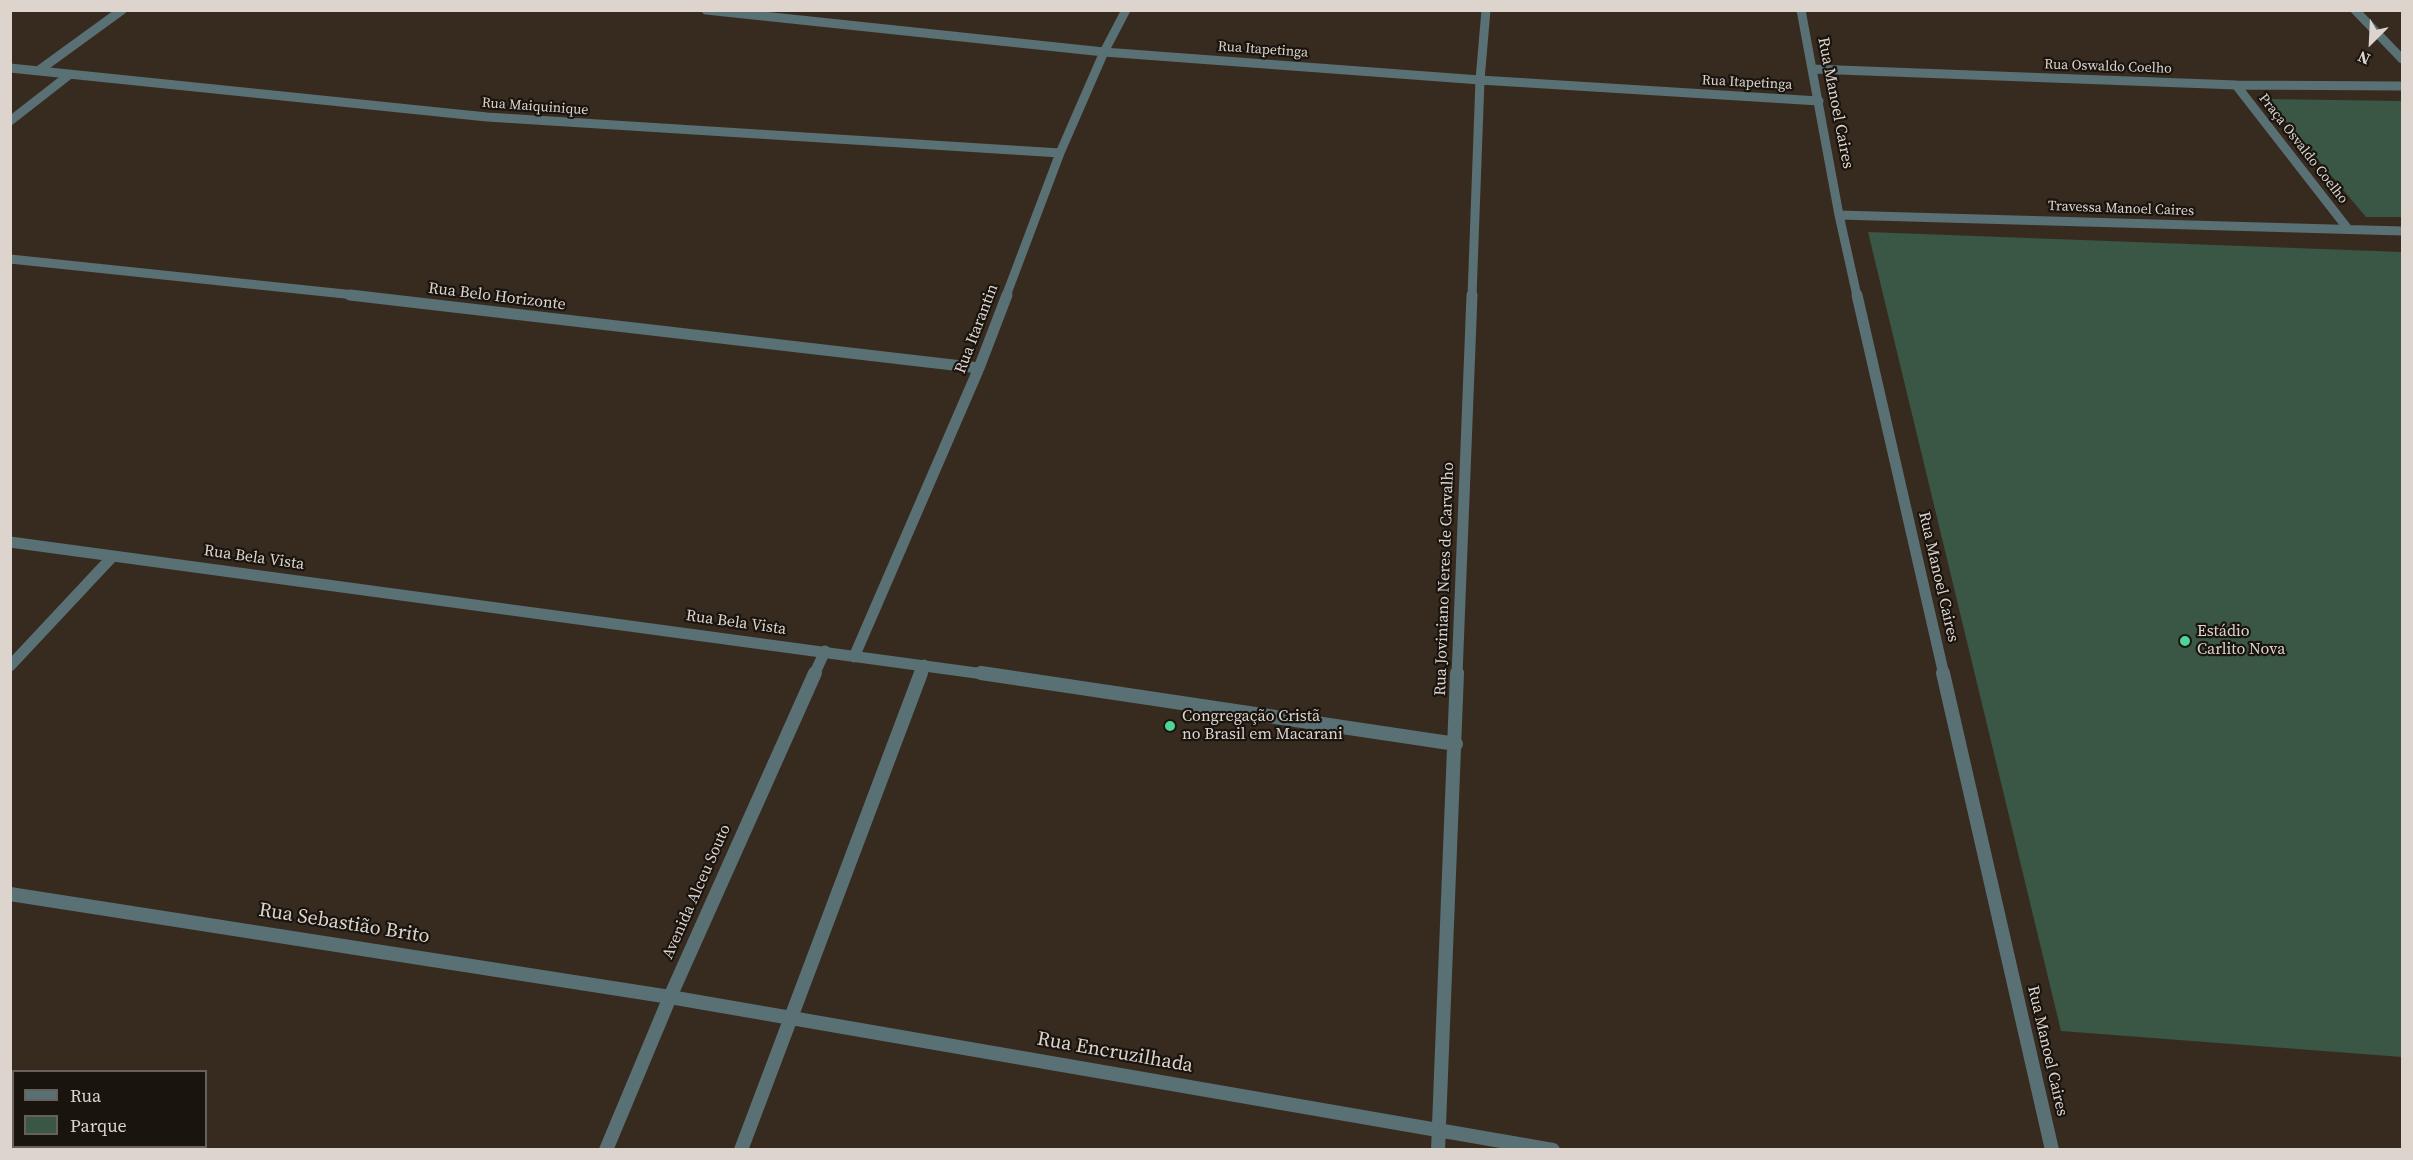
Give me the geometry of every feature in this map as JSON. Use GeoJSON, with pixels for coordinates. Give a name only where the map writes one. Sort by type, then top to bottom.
{"type":"FeatureCollection","features":[{"type":"Feature","properties":{"kind":"street"},"geometry":{"type":"LineString","coordinates":[[38,71],[122,10]]}},
{"type":"Feature","properties":{"kind":"street","name":"Rua Itapetinga"},"geometry":{"type":"LineString","coordinates":[[706,10],[1104,52],[1480,80],[1819,101]]}},
{"type":"Feature","properties":{"kind":"street","name":"Rua Itarantin"},"geometry":{"type":"LineString","coordinates":[[854,657],[979,368],[1060,153],[1104,52],[1126,10]]}},
{"type":"Feature","properties":{"kind":"street","name":"Rua Joviniano Neres de Carvalho"},"geometry":{"type":"LineString","coordinates":[[1438,1149],[1456,744],[1480,80],[1486,10]]}},
{"type":"Feature","properties":{"kind":"street","name":"Rua Manoel Caires"},"geometry":{"type":"LineString","coordinates":[[1801,10],[1839,215],[2052,1149]]}},
{"type":"Feature","properties":{"kind":"street"},"geometry":{"type":"LineString","coordinates":[[2355,10],[2403,59]]}},
{"type":"Feature","properties":{"kind":"street","name":"Rua Maiquinique"},"geometry":{"type":"LineString","coordinates":[[10,68],[487,117],[1060,153]]}},
{"type":"Feature","properties":{"kind":"street","name":"Rua Oswaldo Coelho"},"geometry":{"type":"LineString","coordinates":[[1813,69],[2236,85],[2403,86]]}},
{"type":"Feature","properties":{"kind":"street"},"geometry":{"type":"LineString","coordinates":[[10,121],[69,75]]}},
{"type":"Feature","properties":{"kind":"street","name":"Praça Osvaldo Coelho"},"geometry":{"type":"LineString","coordinates":[[2236,85],[2348,229]]}},
{"type":"Feature","properties":{"kind":"street","name":"Travessa Manoel Caires"},"geometry":{"type":"LineString","coordinates":[[1839,215],[2403,231]]}},
{"type":"Feature","properties":{"kind":"street","name":"Rua Belo Horizonte"},"geometry":{"type":"LineString","coordinates":[[10,259],[363,296],[979,368]]}},
{"type":"Feature","properties":{"kind":"street","name":"Rua Bela Vista"},"geometry":{"type":"LineString","coordinates":[[10,542],[825,651],[1456,744]]}},
{"type":"Feature","properties":{"kind":"street"},"geometry":{"type":"LineString","coordinates":[[10,666],[113,556]]}},
{"type":"Feature","properties":{"kind":"street","name":"Avenida Alceu Souto"},"geometry":{"type":"LineString","coordinates":[[606,1149],[670,997],[825,651]]}},
{"type":"Feature","properties":{"kind":"street"},"geometry":{"type":"LineString","coordinates":[[741,1149],[924,665]]}},
{"type":"Feature","properties":{"kind":"street","name":"Rua Sebastião Brito"},"geometry":{"type":"LineString","coordinates":[[10,894],[670,997]]}},
{"type":"Feature","properties":{"kind":"street","name":"Rua Encruzilhada"},"geometry":{"type":"LineString","coordinates":[[670,997],[1553,1149]]}},
{"type":"Feature","properties":{"kind":"green space"},"geometry":{"type":"Polygon","coordinates":[[[2267,99],[2402,101],[2402,217],[2366,217],[2267,99]]]}},
{"type":"Feature","properties":{"kind":"green space","name":"Estádio Carlito Nova"},"geometry":{"type":"Polygon","coordinates":[[[1868,232],[2402,252],[2402,1057],[2061,1031],[1868,232]]]}},
{"type":"Feature","properties":{"kind":"place","name":"Estádio Carlito Nova"},"geometry":{"type":"Point","coordinates":[2185,641]}},
{"type":"Feature","properties":{"kind":"place","name":"Congregação Cristã no Brasil em Macarani"},"geometry":{"type":"Point","coordinates":[1170,726]}}]}
